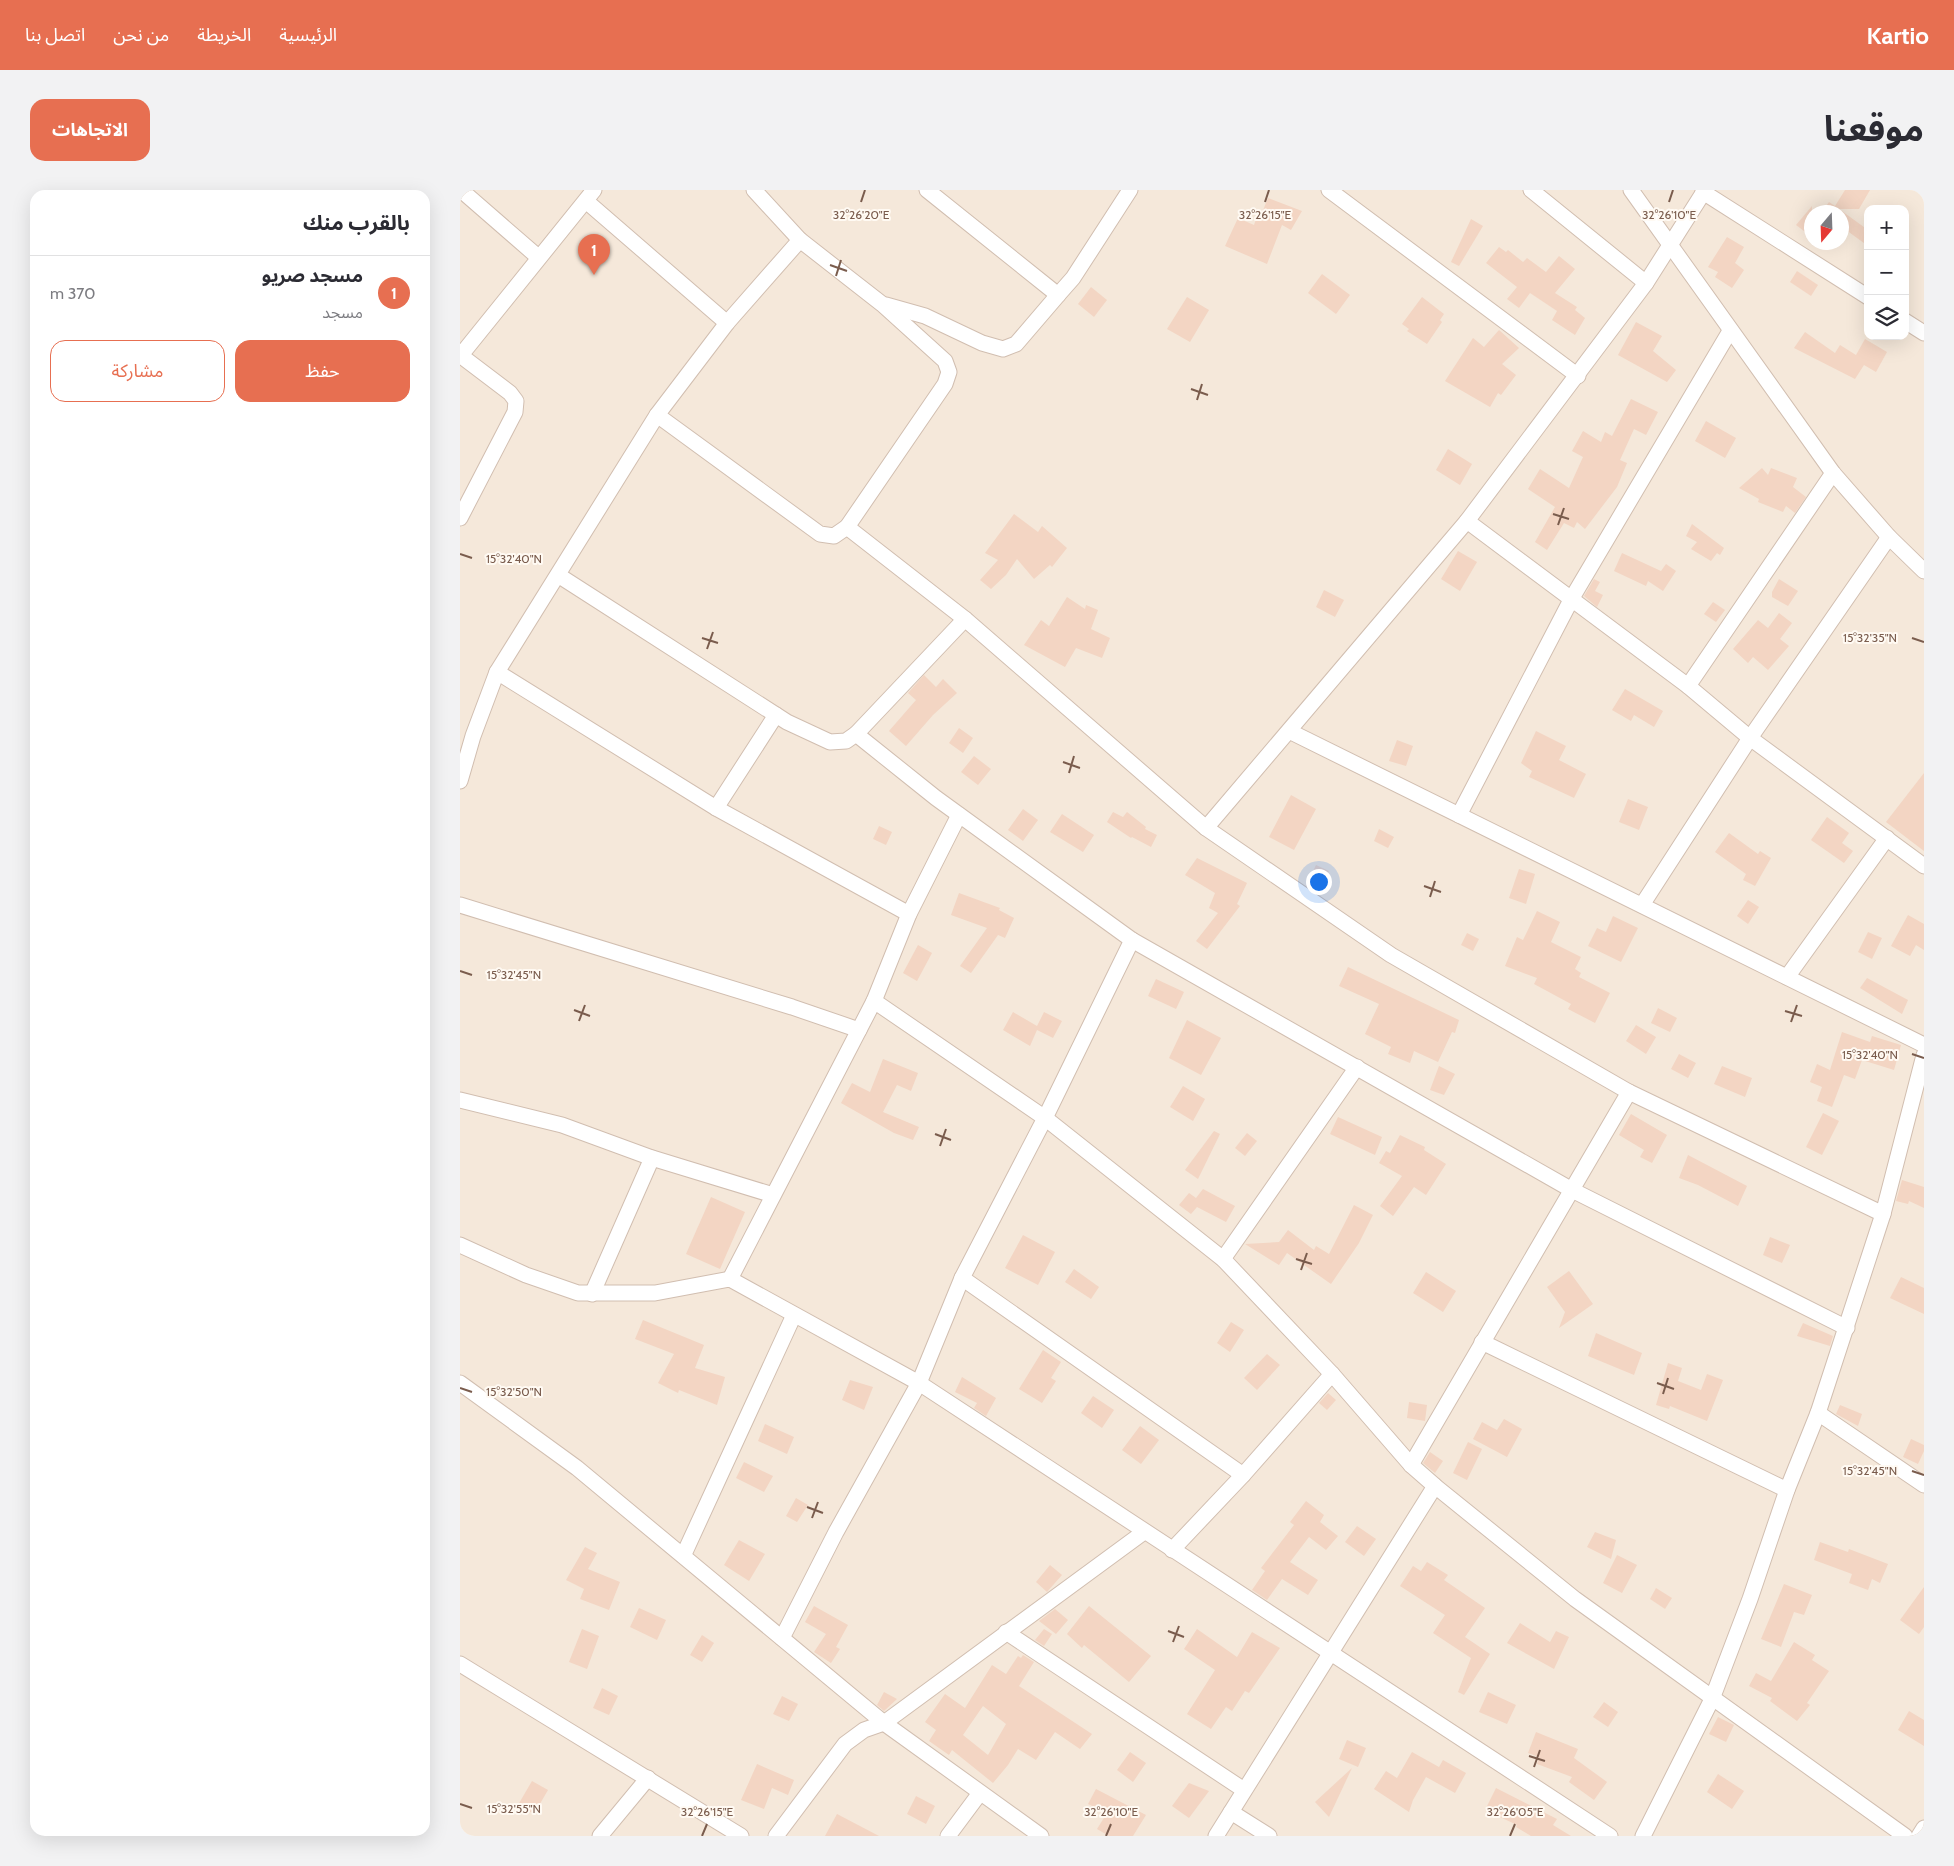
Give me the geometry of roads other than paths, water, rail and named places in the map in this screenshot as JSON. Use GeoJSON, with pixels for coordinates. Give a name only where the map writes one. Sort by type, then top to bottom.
{"type":"FeatureCollection","features":[{"type":"Feature","properties":{"kind":"street"},"geometry":{"type":"LineString","coordinates":[[657,415],[820,534],[834,536],[847,527],[945,384],[949,372],[945,361],[882,304],[800,240],[754,190]]}},
{"type":"Feature","properties":{"kind":"street"},"geometry":{"type":"LineString","coordinates":[[927,190],[1058,295]]}},
{"type":"Feature","properties":{"kind":"street"},"geometry":{"type":"LineString","coordinates":[[882,304],[925,316],[982,343],[1003,349],[1016,344],[1073,278],[1130,190]]}},
{"type":"Feature","properties":{"kind":"street"},"geometry":{"type":"LineString","coordinates":[[1329,190],[1578,376]]}},
{"type":"Feature","properties":{"kind":"street"},"geometry":{"type":"LineString","coordinates":[[1531,190],[1646,283]]}},
{"type":"Feature","properties":{"kind":"street"},"geometry":{"type":"LineString","coordinates":[[1631,190],[1833,473],[1889,537],[1924,572]]}},
{"type":"Feature","properties":{"kind":"street"},"geometry":{"type":"LineString","coordinates":[[465,191],[538,257]]}},
{"type":"Feature","properties":{"kind":"street"},"geometry":{"type":"LineString","coordinates":[[1206,828],[1467,521],[1578,376],[1646,283],[1704,191],[1865,295]]}},
{"type":"Feature","properties":{"kind":"street"},"geometry":{"type":"LineString","coordinates":[[460,518],[515,412],[516,401],[510,392],[460,355],[590,195],[727,323]]}},
{"type":"Feature","properties":{"kind":"street"},"geometry":{"type":"LineString","coordinates":[[460,781],[473,736],[497,672],[657,415],[727,323],[800,240]]}},
{"type":"Feature","properties":{"kind":"street"},"geometry":{"type":"LineString","coordinates":[[1909,324],[1924,333]]}},
{"type":"Feature","properties":{"kind":"street"},"geometry":{"type":"LineString","coordinates":[[1460,815],[1572,598],[1730,331]]}},
{"type":"Feature","properties":{"kind":"street"},"geometry":{"type":"LineString","coordinates":[[1688,686],[1833,473]]}},
{"type":"Feature","properties":{"kind":"street"},"geometry":{"type":"LineString","coordinates":[[1467,521],[1688,686],[1750,738],[1924,866]]}},
{"type":"Feature","properties":{"kind":"street"},"geometry":{"type":"LineString","coordinates":[[847,527],[965,619],[1206,828],[1391,955],[1629,1092],[1883,1214]]}},
{"type":"Feature","properties":{"kind":"street"},"geometry":{"type":"LineString","coordinates":[[1642,905],[1750,738],[1889,537]]}},
{"type":"Feature","properties":{"kind":"street"},"geometry":{"type":"LineString","coordinates":[[558,575],[776,715],[830,742],[846,741],[856,734],[965,619]]}},
{"type":"Feature","properties":{"kind":"street"},"geometry":{"type":"LineString","coordinates":[[497,672],[716,808],[909,914]]}},
{"type":"Feature","properties":{"kind":"street"},"geometry":{"type":"LineString","coordinates":[[716,808],[776,715]]}},
{"type":"Feature","properties":{"kind":"street"},"geometry":{"type":"LineString","coordinates":[[1289,731],[1924,1045]]}},
{"type":"Feature","properties":{"kind":"street"},"geometry":{"type":"LineString","coordinates":[[856,734],[958,814],[1132,940],[1572,1190],[1847,1328]]}},
{"type":"Feature","properties":{"kind":"street"},"geometry":{"type":"LineString","coordinates":[[730,1279],[874,1001],[909,914],[958,814]]}},
{"type":"Feature","properties":{"kind":"street"},"geometry":{"type":"LineString","coordinates":[[1787,977],[1886,838]]}},
{"type":"Feature","properties":{"kind":"street"},"geometry":{"type":"LineString","coordinates":[[460,905],[792,1007],[859,1030]]}},
{"type":"Feature","properties":{"kind":"street"},"geometry":{"type":"LineString","coordinates":[[782,1638],[836,1532],[919,1383],[962,1278],[1046,1118],[1132,940]]}},
{"type":"Feature","properties":{"kind":"street"},"geometry":{"type":"LineString","coordinates":[[874,1001],[1046,1118],[1223,1258],[1332,1374],[1411,1465],[1435,1486],[1575,1599],[1712,1700],[1905,1836]]}},
{"type":"Feature","properties":{"kind":"street"},"geometry":{"type":"LineString","coordinates":[[1643,1836],[1712,1700],[1750,1599],[1787,1490],[1818,1413],[1883,1214],[1922,1072],[1924,1055]]}},
{"type":"Feature","properties":{"kind":"street"},"geometry":{"type":"LineString","coordinates":[[1223,1258],[1357,1067]]}},
{"type":"Feature","properties":{"kind":"street"},"geometry":{"type":"LineString","coordinates":[[1411,1465],[1629,1092]]}},
{"type":"Feature","properties":{"kind":"street"},"geometry":{"type":"LineString","coordinates":[[460,1100],[562,1125],[652,1158],[773,1195]]}},
{"type":"Feature","properties":{"kind":"street"},"geometry":{"type":"LineString","coordinates":[[592,1294],[652,1158]]}},
{"type":"Feature","properties":{"kind":"street"},"geometry":{"type":"LineString","coordinates":[[460,1244],[526,1274],[578,1293],[655,1293],[730,1279],[919,1383],[1331,1655],[1610,1836]]}},
{"type":"Feature","properties":{"kind":"street"},"geometry":{"type":"LineString","coordinates":[[962,1278],[1243,1475]]}},
{"type":"Feature","properties":{"kind":"street"},"geometry":{"type":"LineString","coordinates":[[684,1554],[794,1315]]}},
{"type":"Feature","properties":{"kind":"street"},"geometry":{"type":"LineString","coordinates":[[1482,1342],[1787,1490]]}},
{"type":"Feature","properties":{"kind":"street"},"geometry":{"type":"LineString","coordinates":[[1172,1550],[1243,1475],[1332,1374]]}},
{"type":"Feature","properties":{"kind":"street"},"geometry":{"type":"LineString","coordinates":[[460,1383],[577,1468],[684,1554],[884,1723],[1041,1836]]}},
{"type":"Feature","properties":{"kind":"street"},"geometry":{"type":"LineString","coordinates":[[1818,1413],[1924,1485]]}},
{"type":"Feature","properties":{"kind":"street"},"geometry":{"type":"LineString","coordinates":[[1216,1836],[1435,1486]]}},
{"type":"Feature","properties":{"kind":"street"},"geometry":{"type":"LineString","coordinates":[[776,1836],[845,1744],[864,1730],[884,1723],[1144,1532]]}},
{"type":"Feature","properties":{"kind":"street"},"geometry":{"type":"LineString","coordinates":[[1006,1632],[1244,1790]]}},
{"type":"Feature","properties":{"kind":"street"},"geometry":{"type":"LineString","coordinates":[[460,1664],[741,1836]]}},
{"type":"Feature","properties":{"kind":"street"},"geometry":{"type":"LineString","coordinates":[[600,1836],[648,1778]]}},
{"type":"Feature","properties":{"kind":"street"},"geometry":{"type":"LineString","coordinates":[[948,1836],[980,1793]]}},
{"type":"Feature","properties":{"kind":"street"},"geometry":{"type":"LineString","coordinates":[[1231,1812],[1269,1836]]}},
{"type":"Feature","properties":{"kind":"street"},"geometry":{"type":"LineString","coordinates":[[1919,1836],[1924,1828]]}},
{"type":"Feature","properties":{"kind":"place","name":"مسجد صريو"},"geometry":{"type":"Point","coordinates":[594,275]}}]}
